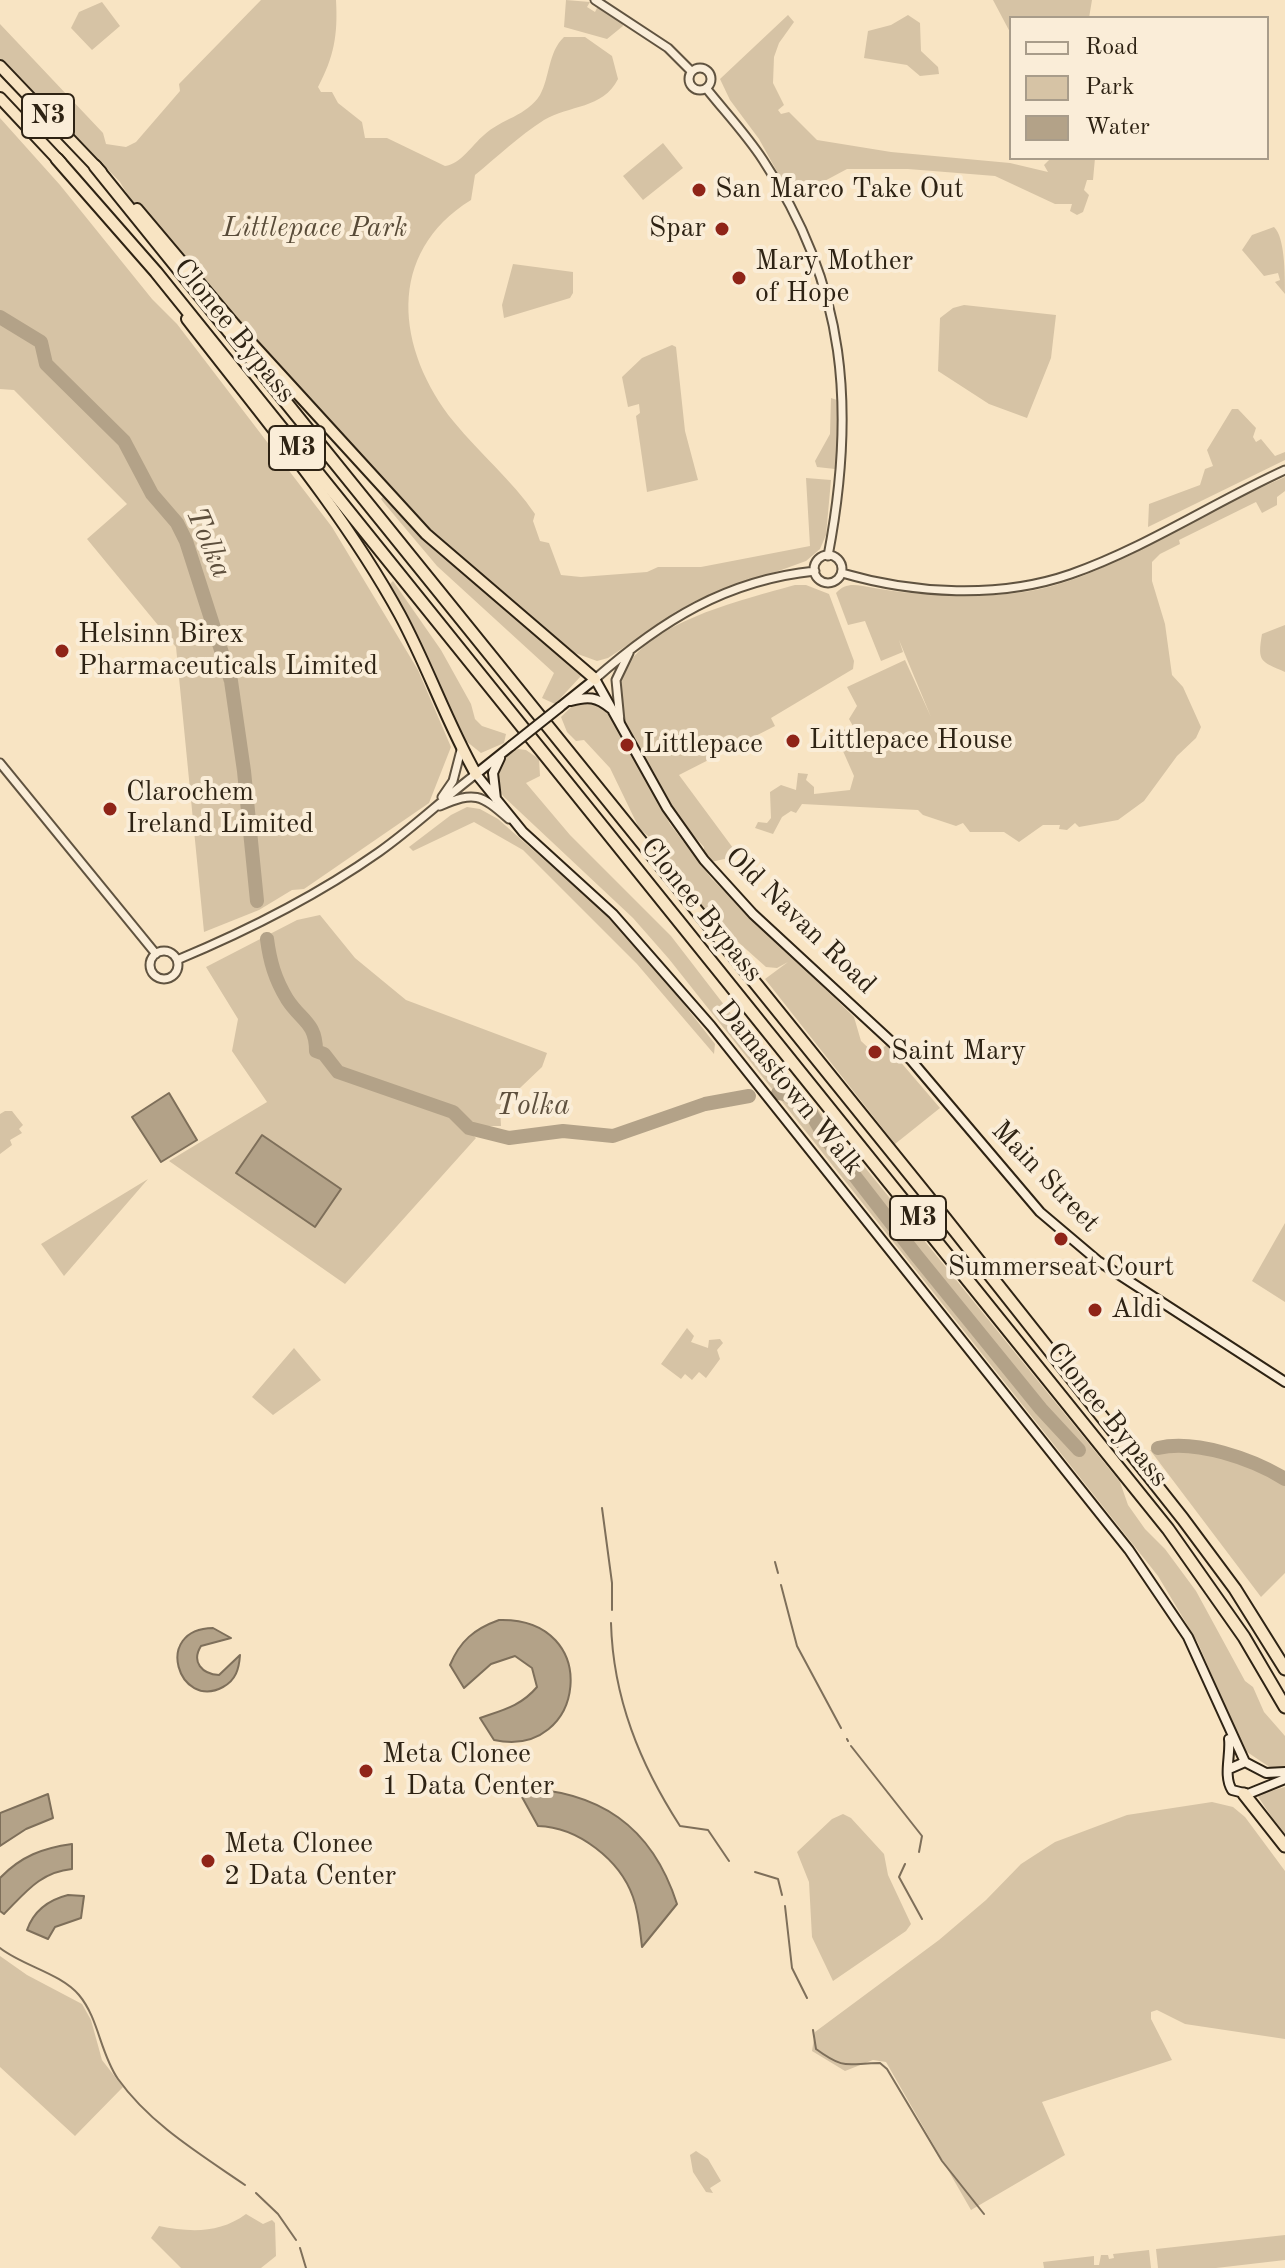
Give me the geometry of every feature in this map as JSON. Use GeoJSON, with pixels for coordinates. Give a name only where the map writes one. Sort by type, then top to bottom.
{"type":"FeatureCollection","features":[{"type":"Feature","properties":{"kind":"highway","name":"N3"},"geometry":{"type":"LineString","coordinates":[[0,66],[95,166]]}},
{"type":"Feature","properties":{"kind":"highway","name":"N3"},"geometry":{"type":"LineString","coordinates":[[0,98],[57,159]]}},
{"type":"Feature","properties":{"kind":"highway"},"geometry":{"type":"LineString","coordinates":[[57,159],[150,271],[339,518],[400,615],[476,774]]}},
{"type":"Feature","properties":{"kind":"highway","name":"Clonee Bypass"},"geometry":{"type":"LineString","coordinates":[[57,159],[156,272],[1168,1529],[1236,1625],[1285,1707]]}},
{"type":"Feature","properties":{"kind":"highway"},"geometry":{"type":"LineString","coordinates":[[95,166],[128,199],[234,324],[426,534],[595,679]]}},
{"type":"Feature","properties":{"kind":"highway","name":"Clonee Bypass"},"geometry":{"type":"LineString","coordinates":[[95,166],[929,1198],[1235,1589],[1285,1669]]}},
{"type":"Feature","properties":{"kind":"highway"},"geometry":{"type":"LineString","coordinates":[[1249,1792],[1285,1846]]}},
{"type":"Feature","properties":{"kind":"main road"},"geometry":{"type":"LineString","coordinates":[[476,774],[595,679]]}},
{"type":"Feature","properties":{"kind":"main road","name":"Old Navan Road"},"geometry":{"type":"LineString","coordinates":[[595,679],[667,808],[704,860],[753,914],[878,1027]]}},
{"type":"Feature","properties":{"kind":"main road"},"geometry":{"type":"LineString","coordinates":[[563,705],[586,697],[599,699],[620,721]]}},
{"type":"Feature","properties":{"kind":"main road"},"geometry":{"type":"LineString","coordinates":[[466,758],[484,761],[501,754]]}},
{"type":"Feature","properties":{"kind":"main road"},"geometry":{"type":"LineString","coordinates":[[497,800],[493,773],[501,754]]}},
{"type":"Feature","properties":{"kind":"main road","name":"Damastown Walk"},"geometry":{"type":"LineString","coordinates":[[476,774],[523,832],[613,914],[711,1026],[1129,1550],[1188,1637],[1245,1762]]}},
{"type":"Feature","properties":{"kind":"main road","name":"Main Street"},"geometry":{"type":"LineString","coordinates":[[878,1027],[1060,1231],[1098,1261],[1285,1382]]}},
{"type":"Feature","properties":{"kind":"main road","name":"Damastown Walk"},"geometry":{"type":"LineString","coordinates":[[1229,1730],[1229,1770]]}},
{"type":"Feature","properties":{"kind":"main road"},"geometry":{"type":"LineString","coordinates":[[1285,1772],[1266,1773],[1245,1762],[1229,1770],[1229,1786],[1249,1792],[1285,1779]]}},
{"type":"Feature","properties":{"kind":"main road"},"geometry":{"type":"LineString","coordinates":[[1249,1792],[1259,1775],[1254,1766]]}},
{"type":"Feature","properties":{"kind":"street"},"geometry":{"type":"LineString","coordinates":[[595,0],[668,48],[691,71],[690,85],[696,90],[706,88],[711,79],[707,70],[691,71]]}},
{"type":"Feature","properties":{"kind":"street"},"geometry":{"type":"LineString","coordinates":[[706,88],[746,136],[790,205],[811,249],[832,312],[842,370],[844,451],[828,556]]}},
{"type":"Feature","properties":{"kind":"street"},"geometry":{"type":"LineString","coordinates":[[842,573],[895,585],[938,589],[996,588],[1051,580],[1096,564],[1285,470]]}},
{"type":"Feature","properties":{"kind":"street"},"geometry":{"type":"LineString","coordinates":[[828,556],[817,562],[815,571],[821,581],[829,583],[842,573]]}},
{"type":"Feature","properties":{"kind":"street"},"geometry":{"type":"LineString","coordinates":[[828,556],[839,561],[842,573]]}},
{"type":"Feature","properties":{"kind":"street"},"geometry":{"type":"LineString","coordinates":[[595,679],[634,645],[702,602],[786,575],[815,571]]}},
{"type":"Feature","properties":{"kind":"street","name":"Old Navan Road"},"geometry":{"type":"LineString","coordinates":[[620,721],[616,680],[634,645]]}},
{"type":"Feature","properties":{"kind":"street"},"geometry":{"type":"LineString","coordinates":[[430,811],[453,781],[461,746]]}},
{"type":"Feature","properties":{"kind":"street"},"geometry":{"type":"LineString","coordinates":[[0,763],[156,954]]}},
{"type":"Feature","properties":{"kind":"street"},"geometry":{"type":"LineString","coordinates":[[177,960],[283,913],[381,851],[476,774]]}},
{"type":"Feature","properties":{"kind":"street"},"geometry":{"type":"LineString","coordinates":[[430,811],[463,796],[477,796],[523,832]]}},
{"type":"Feature","properties":{"kind":"street"},"geometry":{"type":"LineString","coordinates":[[156,954],[168,952],[177,960]]}},
{"type":"Feature","properties":{"kind":"street"},"geometry":{"type":"LineString","coordinates":[[156,954],[150,965],[159,978],[174,975],[177,960]]}},
{"type":"Feature","properties":{"kind":"green space","name":"Littlepace Park"},"geometry":{"type":"Polygon","coordinates":[[[261,0],[336,0],[334,45],[318,87],[321,92],[332,92],[338,103],[362,122],[365,138],[387,138],[445,166],[461,158],[491,130],[535,102],[543,88],[555,50],[564,37],[585,37],[612,56],[618,79],[612,89],[595,101],[544,120],[508,147],[475,175],[471,200],[443,222],[424,247],[413,275],[408,304],[411,334],[420,364],[454,422],[535,514],[533,521],[540,541],[549,543],[561,575],[581,577],[647,572],[658,567],[701,567],[810,546],[806,478],[831,480],[826,535],[820,549],[806,561],[693,602],[608,658],[597,661],[575,653],[427,528],[187,266],[181,255],[155,231],[120,182],[0,59],[0,24],[103,133],[106,144],[126,147],[136,142],[180,91],[179,84],[261,0]]]}},
{"type":"Feature","properties":{"kind":"green space"},"geometry":{"type":"Polygon","coordinates":[[[566,0],[590,2],[587,7],[595,12],[598,6],[622,22],[623,26],[607,39],[564,27],[566,0]]]}},
{"type":"Feature","properties":{"kind":"green space"},"geometry":{"type":"Polygon","coordinates":[[[993,0],[1092,0],[1089,16],[1009,16],[1009,30],[993,0]]]}},
{"type":"Feature","properties":{"kind":"green space"},"geometry":{"type":"Polygon","coordinates":[[[102,2],[120,26],[92,50],[71,28],[79,12],[102,2]]]}},
{"type":"Feature","properties":{"kind":"green space"},"geometry":{"type":"Polygon","coordinates":[[[788,15],[794,22],[779,43],[774,57],[773,83],[784,105],[778,110],[781,114],[789,112],[817,140],[891,152],[1010,163],[1048,172],[1044,165],[1049,160],[1095,160],[1093,180],[1087,180],[1084,190],[1089,195],[1083,212],[1077,215],[1070,211],[1072,204],[1055,204],[995,176],[908,169],[847,169],[804,192],[791,186],[786,188],[720,79],[788,15]]]}},
{"type":"Feature","properties":{"kind":"green space"},"geometry":{"type":"Polygon","coordinates":[[[908,15],[920,23],[921,51],[938,67],[939,74],[920,76],[907,65],[864,58],[868,31],[891,25],[908,15]]]}},
{"type":"Feature","properties":{"kind":"green space"},"geometry":{"type":"Polygon","coordinates":[[[0,118],[60,185],[152,299],[177,324],[332,527],[418,670],[451,747],[429,803],[304,889],[292,890],[259,910],[204,932],[176,647],[87,539],[127,504],[14,390],[0,389],[0,323],[34,339],[38,356],[49,373],[119,444],[148,495],[172,520],[184,542],[227,691],[238,689],[187,536],[156,496],[132,445],[53,368],[39,337],[0,314],[0,118]]]}},
{"type":"Feature","properties":{"kind":"green space"},"geometry":{"type":"Polygon","coordinates":[[[663,143],[683,168],[643,200],[623,176],[663,143]]]}},
{"type":"Feature","properties":{"kind":"green space"},"geometry":{"type":"Polygon","coordinates":[[[1274,227],[1282,248],[1285,294],[1275,282],[1280,280],[1278,273],[1264,276],[1242,250],[1252,235],[1274,227]]]}},
{"type":"Feature","properties":{"kind":"green space"},"geometry":{"type":"Polygon","coordinates":[[[513,264],[573,272],[573,293],[570,298],[504,318],[502,305],[513,264]]]}},
{"type":"Feature","properties":{"kind":"green space"},"geometry":{"type":"Polygon","coordinates":[[[964,305],[1056,315],[1051,358],[1027,418],[989,404],[938,371],[940,318],[953,308],[964,305]]]}},
{"type":"Feature","properties":{"kind":"green space"},"geometry":{"type":"Polygon","coordinates":[[[672,345],[676,347],[685,431],[698,480],[647,492],[636,416],[640,413],[639,404],[628,407],[622,377],[642,358],[672,345]]]}},
{"type":"Feature","properties":{"kind":"green space"},"geometry":{"type":"Polygon","coordinates":[[[831,398],[840,401],[839,465],[835,469],[817,467],[815,461],[830,434],[831,398]]]}},
{"type":"Feature","properties":{"kind":"green space"},"geometry":{"type":"Polygon","coordinates":[[[1232,409],[1238,409],[1256,428],[1253,437],[1256,442],[1261,439],[1275,456],[1285,452],[1285,460],[1148,527],[1149,504],[1200,485],[1205,469],[1213,466],[1207,450],[1232,409]]]}},
{"type":"Feature","properties":{"kind":"green space"},"geometry":{"type":"Polygon","coordinates":[[[1285,477],[1285,491],[1277,497],[1277,505],[1262,513],[1256,502],[1179,540],[1180,544],[1160,554],[1152,562],[1152,581],[1165,624],[1172,675],[1183,687],[1201,727],[1196,738],[1177,756],[1144,801],[1118,820],[1079,827],[1075,823],[1067,830],[1059,829],[1060,825],[1043,825],[1019,842],[1004,832],[970,832],[963,823],[956,826],[923,815],[918,810],[802,804],[796,813],[791,811],[782,817],[773,834],[755,828],[758,822],[767,823],[771,818],[770,792],[781,785],[796,790],[798,773],[808,774],[806,780],[814,787],[814,794],[850,790],[854,776],[835,733],[853,726],[849,719],[857,706],[847,687],[905,660],[931,717],[899,640],[903,652],[881,661],[865,621],[848,625],[836,593],[842,588],[855,585],[958,596],[1039,589],[1104,567],[1209,511],[1285,477]]]}},
{"type":"Feature","properties":{"kind":"green space"},"geometry":{"type":"Polygon","coordinates":[[[385,494],[578,667],[581,676],[555,704],[542,698],[554,673],[437,566],[381,499],[385,494]]]}},
{"type":"Feature","properties":{"kind":"green space"},"geometry":{"type":"Polygon","coordinates":[[[393,581],[441,650],[471,704],[475,719],[482,726],[506,734],[504,743],[481,753],[461,737],[416,639],[389,593],[389,585],[393,581]]]}},
{"type":"Feature","properties":{"kind":"green space"},"geometry":{"type":"Polygon","coordinates":[[[795,585],[806,585],[829,594],[854,661],[853,669],[771,718],[775,726],[679,775],[733,848],[729,858],[711,862],[704,854],[704,847],[670,804],[634,740],[623,715],[620,688],[627,666],[643,647],[665,631],[720,607],[795,585]]]}},
{"type":"Feature","properties":{"kind":"green space"},"geometry":{"type":"Polygon","coordinates":[[[1285,625],[1285,672],[1266,663],[1260,651],[1262,634],[1285,625]]]}},
{"type":"Feature","properties":{"kind":"green space"},"geometry":{"type":"Polygon","coordinates":[[[595,702],[608,712],[670,824],[712,879],[854,1017],[861,1041],[876,1055],[886,1045],[940,1108],[895,1144],[765,979],[788,962],[777,968],[766,967],[700,908],[672,869],[667,853],[639,828],[610,768],[584,740],[576,741],[567,732],[561,717],[571,707],[595,702]]]}},
{"type":"Feature","properties":{"kind":"green space"},"geometry":{"type":"Polygon","coordinates":[[[518,749],[526,750],[539,759],[540,776],[526,783],[570,835],[671,936],[755,1045],[790,1075],[1120,1482],[1128,1505],[1196,1591],[1245,1681],[1253,1687],[1264,1712],[1285,1736],[1285,1770],[1271,1768],[1244,1750],[1198,1643],[1158,1576],[669,959],[633,918],[503,796],[498,775],[502,763],[518,749]]]}},
{"type":"Feature","properties":{"kind":"green space"},"geometry":{"type":"Polygon","coordinates":[[[467,807],[480,809],[498,819],[608,916],[654,966],[715,1044],[714,1054],[637,964],[523,850],[474,822],[413,851],[409,847],[451,815],[467,807]]]}},
{"type":"Feature","properties":{"kind":"green space"},"geometry":{"type":"Polygon","coordinates":[[[320,915],[355,958],[406,1000],[547,1053],[542,1067],[500,1107],[501,1126],[478,1126],[467,1119],[461,1123],[476,1138],[345,1284],[169,1161],[267,1102],[232,1051],[238,1019],[206,967],[297,920],[320,915]]]}},
{"type":"Feature","properties":{"kind":"green space"},"geometry":{"type":"Polygon","coordinates":[[[12,1111],[23,1125],[19,1129],[22,1133],[10,1140],[12,1145],[0,1154],[0,1114],[12,1111]]]}},
{"type":"Feature","properties":{"kind":"green space"},"geometry":{"type":"Polygon","coordinates":[[[148,1179],[64,1276],[41,1244],[148,1179]]]}},
{"type":"Feature","properties":{"kind":"green space"},"geometry":{"type":"Polygon","coordinates":[[[1285,1223],[1285,1302],[1252,1281],[1285,1223]]]}},
{"type":"Feature","properties":{"kind":"green space"},"geometry":{"type":"Polygon","coordinates":[[[687,1328],[694,1336],[691,1342],[708,1348],[709,1340],[720,1339],[723,1343],[717,1350],[720,1359],[706,1378],[699,1372],[692,1380],[685,1374],[681,1379],[661,1364],[687,1328]]]}},
{"type":"Feature","properties":{"kind":"green space"},"geometry":{"type":"Polygon","coordinates":[[[294,1348],[321,1380],[273,1415],[252,1397],[294,1348]]]}},
{"type":"Feature","properties":{"kind":"green space"},"geometry":{"type":"Polygon","coordinates":[[[1190,1446],[1264,1468],[1285,1480],[1285,1573],[1261,1597],[1150,1450],[1190,1446]]]}},
{"type":"Feature","properties":{"kind":"green space"},"geometry":{"type":"Polygon","coordinates":[[[1285,1787],[1285,1837],[1257,1795],[1285,1787]]]}},
{"type":"Feature","properties":{"kind":"green space"},"geometry":{"type":"Polygon","coordinates":[[[1212,1802],[1233,1807],[1245,1817],[1285,1871],[1285,2039],[1185,2024],[1157,2010],[1151,2012],[1151,2019],[1172,2060],[1042,2102],[1065,2155],[971,2210],[886,2062],[873,2060],[845,2071],[812,2051],[815,2032],[939,1940],[986,1900],[1021,1864],[1055,1842],[1127,1815],[1212,1802]]]}},
{"type":"Feature","properties":{"kind":"green space"},"geometry":{"type":"Polygon","coordinates":[[[843,1814],[851,1818],[884,1854],[888,1875],[911,1924],[906,1931],[833,1981],[812,1937],[809,1882],[797,1852],[832,1819],[843,1814]]]}},
{"type":"Feature","properties":{"kind":"green space"},"geometry":{"type":"Polygon","coordinates":[[[0,1956],[27,1975],[82,2004],[91,2020],[102,2060],[123,2087],[75,2136],[0,2067],[0,1956]]]}},
{"type":"Feature","properties":{"kind":"green space"},"geometry":{"type":"Polygon","coordinates":[[[696,2151],[708,2159],[721,2181],[710,2188],[713,2193],[706,2192],[693,2172],[690,2155],[696,2151]]]}},
{"type":"Feature","properties":{"kind":"green space"},"geometry":{"type":"Polygon","coordinates":[[[246,2214],[263,2224],[272,2220],[275,2223],[276,2256],[261,2268],[181,2268],[151,2238],[159,2226],[204,2230],[236,2221],[246,2214]]]}},
{"type":"Feature","properties":{"kind":"green space"},"geometry":{"type":"Polygon","coordinates":[[[1285,2235],[1285,2260],[1216,2268],[1158,2268],[1156,2249],[1285,2235]]]}},
{"type":"Feature","properties":{"kind":"green space"},"geometry":{"type":"Polygon","coordinates":[[[1149,2250],[1151,2268],[1044,2268],[1043,2262],[1094,2256],[1094,2265],[1099,2265],[1101,2255],[1108,2255],[1109,2259],[1114,2258],[1113,2254],[1149,2250]]]}},
{"type":"Feature","properties":{"kind":"water"},"geometry":{"type":"Polygon","coordinates":[[[169,1093],[197,1140],[161,1162],[132,1117],[169,1093]]]}},
{"type":"Feature","properties":{"kind":"water"},"geometry":{"type":"Polygon","coordinates":[[[262,1135],[341,1189],[315,1227],[236,1173],[262,1135]]]}},
{"type":"Feature","properties":{"kind":"water"},"geometry":{"type":"Polygon","coordinates":[[[499,1620],[533,1625],[555,1640],[568,1662],[570,1686],[564,1710],[548,1729],[525,1740],[494,1740],[480,1718],[525,1699],[537,1687],[532,1668],[515,1656],[491,1664],[464,1688],[450,1665],[469,1637],[499,1620]]]}},
{"type":"Feature","properties":{"kind":"water"},"geometry":{"type":"Polygon","coordinates":[[[213,1628],[231,1638],[201,1646],[197,1657],[203,1670],[219,1675],[240,1655],[238,1669],[231,1681],[223,1687],[207,1691],[194,1688],[184,1679],[178,1653],[183,1641],[194,1632],[213,1628]]]}},
{"type":"Feature","properties":{"kind":"water"},"geometry":{"type":"Polygon","coordinates":[[[517,1788],[546,1790],[597,1805],[637,1834],[653,1853],[677,1904],[642,1947],[635,1903],[618,1870],[582,1839],[568,1832],[538,1826],[517,1788]]]}},
{"type":"Feature","properties":{"kind":"water"},"geometry":{"type":"Polygon","coordinates":[[[48,1794],[53,1818],[26,1829],[0,1846],[0,1813],[48,1794]]]}},
{"type":"Feature","properties":{"kind":"water"},"geometry":{"type":"Polygon","coordinates":[[[72,1844],[72,1869],[42,1879],[4,1914],[0,1911],[0,1878],[8,1870],[33,1854],[72,1844]]]}},
{"type":"Feature","properties":{"kind":"water"},"geometry":{"type":"Polygon","coordinates":[[[68,1895],[84,1896],[81,1918],[55,1927],[48,1939],[27,1930],[43,1907],[68,1895]]]}},
{"type":"Feature","properties":{"kind":"waterway","name":"Tolka"},"geometry":{"type":"LineString","coordinates":[[0,317],[41,342],[46,364],[124,441],[152,494],[177,523],[186,541],[231,681],[257,901]]}},
{"type":"Feature","properties":{"kind":"waterway","name":"Tolka"},"geometry":{"type":"LineString","coordinates":[[267,939],[283,992],[311,1028],[316,1051],[324,1054],[338,1072],[453,1112],[469,1128],[509,1138],[563,1131],[613,1136],[705,1104],[749,1096]]}},
{"type":"Feature","properties":{"kind":"waterway","name":"Tolka"},"geometry":{"type":"LineString","coordinates":[[778,1093],[788,1095],[812,1115],[826,1139],[916,1255],[1041,1409],[1079,1450]]}},
{"type":"Feature","properties":{"kind":"waterway","name":"Tolka"},"geometry":{"type":"LineString","coordinates":[[1158,1448],[1189,1446],[1223,1453],[1257,1464],[1285,1479]]}},
{"type":"Feature","properties":{"kind":"waterway"},"geometry":{"type":"LineString","coordinates":[[602,1508],[612,1583],[612,1610]]}},
{"type":"Feature","properties":{"kind":"waterway"},"geometry":{"type":"LineString","coordinates":[[775,1562],[778,1573]]}},
{"type":"Feature","properties":{"kind":"waterway"},"geometry":{"type":"LineString","coordinates":[[781,1585],[797,1646],[841,1728]]}},
{"type":"Feature","properties":{"kind":"waterway"},"geometry":{"type":"LineString","coordinates":[[611,1623],[623,1704],[653,1779],[680,1826],[708,1830],[729,1861]]}},
{"type":"Feature","properties":{"kind":"waterway"},"geometry":{"type":"LineString","coordinates":[[851,1746],[922,1836],[919,1852]]}},
{"type":"Feature","properties":{"kind":"waterway"},"geometry":{"type":"LineString","coordinates":[[905,1864],[899,1877],[922,1919]]}},
{"type":"Feature","properties":{"kind":"waterway"},"geometry":{"type":"LineString","coordinates":[[755,1872],[778,1879],[782,1895]]}},
{"type":"Feature","properties":{"kind":"waterway"},"geometry":{"type":"LineString","coordinates":[[785,1906],[792,1968],[807,1998]]}},
{"type":"Feature","properties":{"kind":"waterway"},"geometry":{"type":"LineString","coordinates":[[0,1948],[71,1987],[86,2004],[112,2069],[131,2095],[160,2124],[245,2185]]}},
{"type":"Feature","properties":{"kind":"waterway"},"geometry":{"type":"LineString","coordinates":[[813,2030],[816,2049],[834,2060],[847,2064],[880,2063],[887,2069],[942,2161],[984,2214]]}},
{"type":"Feature","properties":{"kind":"waterway"},"geometry":{"type":"LineString","coordinates":[[256,2193],[278,2214],[296,2240]]}},
{"type":"Feature","properties":{"kind":"waterway"},"geometry":{"type":"LineString","coordinates":[[300,2248],[306,2268]]}},
{"type":"Feature","properties":{"kind":"place","name":"San Marco Take Out"},"geometry":{"type":"Point","coordinates":[699,190]}},
{"type":"Feature","properties":{"kind":"place","name":"Spar"},"geometry":{"type":"Point","coordinates":[722,229]}},
{"type":"Feature","properties":{"kind":"place","name":"Mary Mother of Hope"},"geometry":{"type":"Point","coordinates":[739,278]}},
{"type":"Feature","properties":{"kind":"place","name":"Helsinn Birex Pharmaceuticals Limited"},"geometry":{"type":"Point","coordinates":[62,651]}},
{"type":"Feature","properties":{"kind":"place","name":"Littlepace House"},"geometry":{"type":"Point","coordinates":[793,741]}},
{"type":"Feature","properties":{"kind":"place","name":"Littlepace"},"geometry":{"type":"Point","coordinates":[627,745]}},
{"type":"Feature","properties":{"kind":"place","name":"Clarochem Ireland Limited"},"geometry":{"type":"Point","coordinates":[110,809]}},
{"type":"Feature","properties":{"kind":"place","name":"Saint Mary"},"geometry":{"type":"Point","coordinates":[875,1052]}},
{"type":"Feature","properties":{"kind":"place","name":"Summerseat Court"},"geometry":{"type":"Point","coordinates":[1061,1239]}},
{"type":"Feature","properties":{"kind":"place","name":"Aldi"},"geometry":{"type":"Point","coordinates":[1095,1310]}},
{"type":"Feature","properties":{"kind":"place","name":"Meta Clonee 1 Data Center"},"geometry":{"type":"Point","coordinates":[366,1771]}},
{"type":"Feature","properties":{"kind":"place","name":"Meta Clonee 2 Data Center"},"geometry":{"type":"Point","coordinates":[208,1861]}}]}
